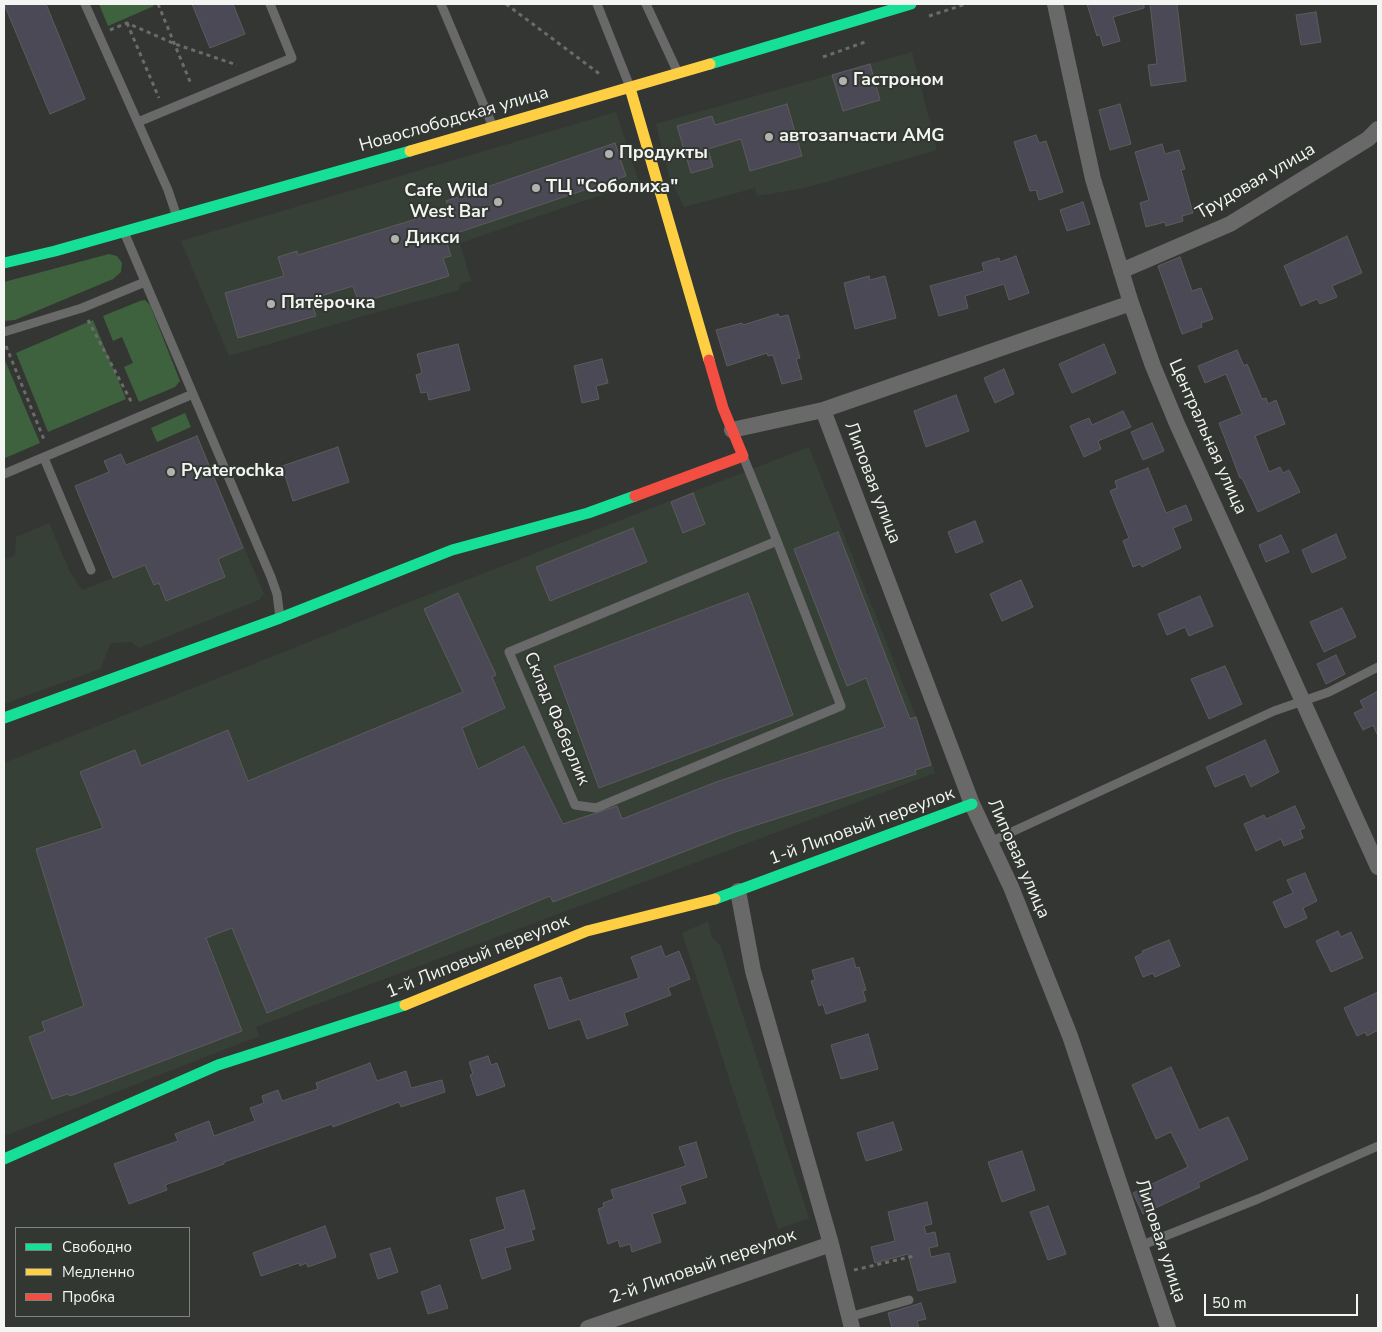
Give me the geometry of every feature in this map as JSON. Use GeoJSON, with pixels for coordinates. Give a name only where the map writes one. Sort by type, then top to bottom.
{"type":"FeatureCollection","features":[{"type":"Feature","properties":{"kind":"street","name":"Новослободская улица"},"geometry":{"type":"LineString","coordinates":[[4,263],[124,232],[614,93],[912,4]]}},
{"type":"Feature","properties":{"kind":"street","name":"Центральная улица"},"geometry":{"type":"LineString","coordinates":[[1055,4],[1094,179],[1131,303],[1177,424],[1378,867]]}},
{"type":"Feature","properties":{"kind":"street"},"geometry":{"type":"LineString","coordinates":[[4,718],[280,618],[452,550],[588,513],[743,456],[720,398],[630,88]]}},
{"type":"Feature","properties":{"kind":"street","name":"Трудовая улица"},"geometry":{"type":"LineString","coordinates":[[1121,271],[1230,224],[1368,139],[1378,129]]}},
{"type":"Feature","properties":{"kind":"street"},"geometry":{"type":"LineString","coordinates":[[732,430],[823,410],[1131,303]]}},
{"type":"Feature","properties":{"kind":"street","name":"Липовая улица"},"geometry":{"type":"LineString","coordinates":[[823,410],[972,804],[1011,888],[1070,1036],[1168,1328]]}},
{"type":"Feature","properties":{"kind":"street","name":"1-й Липовый переулок"},"geometry":{"type":"LineString","coordinates":[[4,1159],[218,1065],[391,1011],[587,932],[738,891],[972,804]]}},
{"type":"Feature","properties":{"kind":"street"},"geometry":{"type":"LineString","coordinates":[[738,891],[753,971],[831,1244],[851,1323]]}},
{"type":"Feature","properties":{"kind":"street","name":"2-й Липовый переулок"},"geometry":{"type":"LineString","coordinates":[[588,1328],[831,1244]]}},
{"type":"Feature","properties":{"kind":"lane"},"geometry":{"type":"LineString","coordinates":[[85,4],[168,190],[177,216]]}},
{"type":"Feature","properties":{"kind":"lane"},"geometry":{"type":"LineString","coordinates":[[138,122],[292,58],[270,4]]}},
{"type":"Feature","properties":{"kind":"lane"},"geometry":{"type":"LineString","coordinates":[[441,4],[493,127]]}},
{"type":"Feature","properties":{"kind":"lane"},"geometry":{"type":"LineString","coordinates":[[597,4],[630,88]]}},
{"type":"Feature","properties":{"kind":"lane"},"geometry":{"type":"LineString","coordinates":[[646,4],[678,74]]}},
{"type":"Feature","properties":{"kind":"lane"},"geometry":{"type":"LineString","coordinates":[[124,232],[271,577],[277,594],[280,618]]}},
{"type":"Feature","properties":{"kind":"lane"},"geometry":{"type":"LineString","coordinates":[[4,332],[82,308],[145,282]]}},
{"type":"Feature","properties":{"kind":"lane"},"geometry":{"type":"LineString","coordinates":[[4,474],[193,394]]}},
{"type":"Feature","properties":{"kind":"lane"},"geometry":{"type":"LineString","coordinates":[[743,456],[777,541]]}},
{"type":"Feature","properties":{"kind":"lane"},"geometry":{"type":"LineString","coordinates":[[44,458],[91,570]]}},
{"type":"Feature","properties":{"kind":"lane","name":"Склад Фаберлик"},"geometry":{"type":"LineString","coordinates":[[777,541],[841,706],[596,808],[574,805],[509,652],[777,541]]}},
{"type":"Feature","properties":{"kind":"lane"},"geometry":{"type":"LineString","coordinates":[[990,842],[1274,711],[1329,692],[1378,667]]}},
{"type":"Feature","properties":{"kind":"lane"},"geometry":{"type":"LineString","coordinates":[[1140,1246],[1258,1199],[1378,1146]]}},
{"type":"Feature","properties":{"kind":"lane"},"geometry":{"type":"LineString","coordinates":[[851,1323],[909,1300]]}},
{"type":"Feature","properties":{"kind":"path"},"geometry":{"type":"LineString","coordinates":[[158,4],[197,97]]}},
{"type":"Feature","properties":{"kind":"path"},"geometry":{"type":"LineString","coordinates":[[506,4],[610,82],[614,93]]}},
{"type":"Feature","properties":{"kind":"path"},"geometry":{"type":"LineString","coordinates":[[127,23],[164,111]]}},
{"type":"Feature","properties":{"kind":"path"},"geometry":{"type":"LineString","coordinates":[[105,32],[127,23],[175,44],[257,72]]}},
{"type":"Feature","properties":{"kind":"path"},"geometry":{"type":"LineString","coordinates":[[82,308],[139,417]]}},
{"type":"Feature","properties":{"kind":"path"},"geometry":{"type":"LineString","coordinates":[[4,341],[46,440],[44,458]]}},
{"type":"Feature","properties":{"kind":"path"},"geometry":{"type":"LineString","coordinates":[[838,1274],[914,1256]]}},
{"type":"Feature","properties":{"kind":"shaded area"},"geometry":{"type":"Polygon","coordinates":[[[912,52],[937,150],[805,188],[757,196],[755,188],[684,207],[670,179],[656,124],[912,52]]]}},
{"type":"Feature","properties":{"kind":"shaded area"},"geometry":{"type":"Polygon","coordinates":[[[616,112],[639,182],[460,243],[471,281],[460,284],[459,290],[229,356],[181,241],[616,112]]]}},
{"type":"Feature","properties":{"kind":"shaded area"},"geometry":{"type":"Polygon","coordinates":[[[197,436],[264,594],[259,600],[139,648],[131,642],[111,643],[100,669],[4,704],[4,560],[15,555],[16,537],[49,523],[70,572],[82,590],[113,578],[109,472],[104,461],[121,454],[126,465],[197,436]]]}},
{"type":"Feature","properties":{"kind":"shaded area"},"geometry":{"type":"Polygon","coordinates":[[[809,447],[916,717],[935,773],[256,1027],[259,1036],[4,1136],[4,763],[412,601],[809,447]]]}},
{"type":"Feature","properties":{"kind":"shaded area"},"geometry":{"type":"Polygon","coordinates":[[[708,921],[712,938],[720,945],[809,1218],[778,1229],[682,933],[708,921]]]}},
{"type":"Feature","properties":{"kind":"green space"},"geometry":{"type":"Polygon","coordinates":[[[99,4],[153,4],[154,6],[108,26],[99,4]]]}},
{"type":"Feature","properties":{"kind":"green space"},"geometry":{"type":"Polygon","coordinates":[[[109,254],[117,256],[122,263],[121,272],[113,279],[15,320],[4,321],[4,282],[109,254]]]}},
{"type":"Feature","properties":{"kind":"green space"},"geometry":{"type":"Polygon","coordinates":[[[145,300],[150,305],[180,381],[175,387],[139,402],[124,367],[133,363],[122,337],[113,341],[103,316],[145,300]]]}},
{"type":"Feature","properties":{"kind":"green space"},"geometry":{"type":"Polygon","coordinates":[[[93,320],[126,399],[48,432],[16,353],[93,320]]]}},
{"type":"Feature","properties":{"kind":"green space"},"geometry":{"type":"Polygon","coordinates":[[[4,358],[40,443],[5,458],[4,456],[4,358]]]}},
{"type":"Feature","properties":{"kind":"green space"},"geometry":{"type":"Polygon","coordinates":[[[185,413],[191,427],[157,442],[151,428],[185,413]]]}},
{"type":"Feature","properties":{"kind":"building"},"geometry":{"type":"Polygon","coordinates":[[[4,4],[46,4],[85,99],[50,114],[4,4]]]}},
{"type":"Feature","properties":{"kind":"building"},"geometry":{"type":"Polygon","coordinates":[[[192,4],[233,4],[245,34],[210,48],[192,4]]]}},
{"type":"Feature","properties":{"kind":"building"},"geometry":{"type":"Polygon","coordinates":[[[1087,4],[1144,4],[1144,8],[1113,17],[1120,41],[1103,46],[1100,35],[1097,36],[1087,4]]]}},
{"type":"Feature","properties":{"kind":"building"},"geometry":{"type":"Polygon","coordinates":[[[1150,4],[1177,4],[1186,81],[1151,86],[1148,65],[1157,64],[1150,4]]]}},
{"type":"Feature","properties":{"kind":"building"},"geometry":{"type":"Polygon","coordinates":[[[1316,12],[1321,42],[1301,45],[1296,15],[1316,12]]]}},
{"type":"Feature","properties":{"kind":"building"},"geometry":{"type":"Polygon","coordinates":[[[870,64],[880,100],[843,111],[832,75],[870,64]]]}},
{"type":"Feature","properties":{"kind":"building"},"geometry":{"type":"Polygon","coordinates":[[[787,104],[802,156],[750,171],[741,139],[708,149],[713,167],[691,173],[677,126],[712,116],[715,125],[787,104]]]}},
{"type":"Feature","properties":{"kind":"building"},"geometry":{"type":"Polygon","coordinates":[[[1120,104],[1131,144],[1110,150],[1099,110],[1120,104]]]}},
{"type":"Feature","properties":{"kind":"building"},"geometry":{"type":"Polygon","coordinates":[[[1036,135],[1039,143],[1046,141],[1063,192],[1039,200],[1036,190],[1030,191],[1014,142],[1036,135]]]}},
{"type":"Feature","properties":{"kind":"building"},"geometry":{"type":"Polygon","coordinates":[[[615,143],[626,176],[445,237],[451,256],[443,258],[449,276],[359,303],[353,286],[311,299],[316,316],[238,338],[225,293],[284,276],[278,257],[297,251],[298,255],[449,209],[446,201],[615,143]]]}},
{"type":"Feature","properties":{"kind":"building"},"geometry":{"type":"Polygon","coordinates":[[[1162,144],[1165,154],[1179,150],[1185,169],[1181,170],[1193,213],[1182,216],[1183,221],[1166,226],[1165,222],[1146,227],[1140,203],[1149,200],[1135,152],[1162,144]]]}},
{"type":"Feature","properties":{"kind":"building"},"geometry":{"type":"Polygon","coordinates":[[[1083,202],[1090,224],[1067,231],[1060,210],[1083,202]]]}},
{"type":"Feature","properties":{"kind":"building"},"geometry":{"type":"Polygon","coordinates":[[[1347,236],[1362,273],[1332,286],[1337,297],[1320,304],[1317,299],[1301,306],[1284,266],[1347,236]]]}},
{"type":"Feature","properties":{"kind":"building"},"geometry":{"type":"Polygon","coordinates":[[[1016,256],[1029,293],[1009,300],[1004,284],[965,296],[968,308],[939,316],[930,286],[984,271],[982,263],[999,258],[1000,262],[1016,256]]]}},
{"type":"Feature","properties":{"kind":"building"},"geometry":{"type":"Polygon","coordinates":[[[1180,257],[1192,291],[1201,288],[1213,319],[1201,323],[1202,327],[1182,334],[1158,266],[1180,257]]]}},
{"type":"Feature","properties":{"kind":"building"},"geometry":{"type":"Polygon","coordinates":[[[869,276],[870,280],[885,276],[896,318],[855,329],[844,283],[869,276]]]}},
{"type":"Feature","properties":{"kind":"building"},"geometry":{"type":"Polygon","coordinates":[[[778,314],[779,317],[788,315],[800,358],[796,359],[802,379],[782,384],[773,355],[768,356],[767,353],[727,366],[716,330],[742,323],[743,325],[778,314]]]}},
{"type":"Feature","properties":{"kind":"building"},"geometry":{"type":"Polygon","coordinates":[[[458,344],[470,390],[429,400],[427,392],[421,393],[416,375],[422,373],[417,354],[458,344]]]}},
{"type":"Feature","properties":{"kind":"building"},"geometry":{"type":"Polygon","coordinates":[[[1104,344],[1116,373],[1072,393],[1059,364],[1104,344]]]}},
{"type":"Feature","properties":{"kind":"building"},"geometry":{"type":"Polygon","coordinates":[[[1237,350],[1244,366],[1247,364],[1262,399],[1266,398],[1268,404],[1276,400],[1285,424],[1255,436],[1269,472],[1280,467],[1283,473],[1289,470],[1300,492],[1258,512],[1242,478],[1240,478],[1219,423],[1242,414],[1226,374],[1205,383],[1198,366],[1237,350]]]}},
{"type":"Feature","properties":{"kind":"building"},"geometry":{"type":"Polygon","coordinates":[[[602,359],[608,383],[596,386],[599,399],[582,403],[574,366],[602,359]]]}},
{"type":"Feature","properties":{"kind":"building"},"geometry":{"type":"Polygon","coordinates":[[[1004,369],[1014,394],[995,403],[984,378],[1004,369]]]}},
{"type":"Feature","properties":{"kind":"building"},"geometry":{"type":"Polygon","coordinates":[[[956,395],[969,431],[926,447],[914,411],[956,395]]]}},
{"type":"Feature","properties":{"kind":"building"},"geometry":{"type":"Polygon","coordinates":[[[1123,411],[1131,427],[1098,441],[1101,449],[1084,457],[1070,426],[1089,418],[1092,425],[1123,411]]]}},
{"type":"Feature","properties":{"kind":"building"},"geometry":{"type":"Polygon","coordinates":[[[1152,423],[1164,451],[1143,460],[1131,432],[1152,423]]]}},
{"type":"Feature","properties":{"kind":"building"},"geometry":{"type":"Polygon","coordinates":[[[197,436],[243,548],[218,559],[225,577],[166,601],[159,583],[154,585],[145,565],[113,578],[75,486],[109,472],[104,461],[121,454],[126,465],[197,436]]]}},
{"type":"Feature","properties":{"kind":"building"},"geometry":{"type":"Polygon","coordinates":[[[338,447],[349,482],[293,501],[282,466],[338,447]]]}},
{"type":"Feature","properties":{"kind":"building"},"geometry":{"type":"Polygon","coordinates":[[[1148,468],[1166,513],[1186,505],[1192,520],[1173,528],[1181,548],[1142,567],[1140,564],[1133,567],[1123,541],[1129,538],[1110,491],[1117,488],[1115,481],[1148,468]]]}},
{"type":"Feature","properties":{"kind":"building"},"geometry":{"type":"Polygon","coordinates":[[[693,493],[705,524],[683,533],[671,502],[693,493]]]}},
{"type":"Feature","properties":{"kind":"building"},"geometry":{"type":"Polygon","coordinates":[[[975,521],[983,542],[956,553],[948,532],[975,521]]]}},
{"type":"Feature","properties":{"kind":"building"},"geometry":{"type":"Polygon","coordinates":[[[633,528],[647,562],[550,601],[536,567],[633,528]]]}},
{"type":"Feature","properties":{"kind":"building"},"geometry":{"type":"Polygon","coordinates":[[[838,532],[910,719],[916,717],[931,765],[915,770],[916,774],[735,832],[553,902],[550,896],[267,1013],[232,928],[206,938],[242,1031],[70,1096],[68,1094],[52,1099],[29,1037],[45,1031],[42,1022],[84,1006],[36,849],[103,828],[80,772],[135,750],[141,766],[228,730],[248,781],[463,692],[424,609],[458,593],[496,675],[492,677],[505,708],[462,728],[478,769],[524,746],[563,824],[617,806],[622,819],[716,782],[885,727],[866,678],[847,686],[794,549],[838,532]]]}},
{"type":"Feature","properties":{"kind":"building"},"geometry":{"type":"Polygon","coordinates":[[[1336,534],[1346,558],[1312,573],[1302,550],[1336,534]]]}},
{"type":"Feature","properties":{"kind":"building"},"geometry":{"type":"Polygon","coordinates":[[[1281,535],[1289,552],[1266,562],[1259,545],[1281,535]]]}},
{"type":"Feature","properties":{"kind":"building"},"geometry":{"type":"Polygon","coordinates":[[[1021,580],[1033,607],[1002,621],[990,594],[1021,580]]]}},
{"type":"Feature","properties":{"kind":"building"},"geometry":{"type":"Polygon","coordinates":[[[748,593],[793,715],[599,788],[554,666],[748,593]]]}},
{"type":"Feature","properties":{"kind":"building"},"geometry":{"type":"Polygon","coordinates":[[[1200,596],[1213,626],[1189,636],[1185,627],[1167,635],[1158,614],[1200,596]]]}},
{"type":"Feature","properties":{"kind":"building"},"geometry":{"type":"Polygon","coordinates":[[[1342,608],[1356,637],[1324,652],[1310,622],[1342,608]]]}},
{"type":"Feature","properties":{"kind":"building"},"geometry":{"type":"Polygon","coordinates":[[[1336,655],[1345,674],[1326,684],[1317,664],[1336,655]]]}},
{"type":"Feature","properties":{"kind":"building"},"geometry":{"type":"Polygon","coordinates":[[[1225,666],[1242,704],[1209,719],[1191,679],[1225,666]]]}},
{"type":"Feature","properties":{"kind":"building"},"geometry":{"type":"Polygon","coordinates":[[[1378,691],[1378,736],[1373,725],[1363,730],[1354,713],[1364,708],[1360,701],[1378,691]]]}},
{"type":"Feature","properties":{"kind":"building"},"geometry":{"type":"Polygon","coordinates":[[[1265,740],[1279,772],[1251,787],[1245,774],[1215,787],[1206,767],[1265,740]]]}},
{"type":"Feature","properties":{"kind":"building"},"geometry":{"type":"Polygon","coordinates":[[[1295,806],[1305,828],[1300,830],[1303,838],[1284,846],[1281,839],[1256,851],[1244,824],[1264,815],[1266,819],[1295,806]]]}},
{"type":"Feature","properties":{"kind":"building"},"geometry":{"type":"Polygon","coordinates":[[[1305,873],[1317,901],[1303,908],[1307,918],[1285,928],[1273,902],[1293,893],[1287,880],[1305,873]]]}},
{"type":"Feature","properties":{"kind":"building"},"geometry":{"type":"Polygon","coordinates":[[[1338,931],[1341,937],[1351,932],[1363,958],[1331,972],[1316,941],[1338,931]]]}},
{"type":"Feature","properties":{"kind":"building"},"geometry":{"type":"Polygon","coordinates":[[[1169,940],[1180,966],[1155,977],[1153,973],[1143,977],[1135,957],[1143,953],[1142,951],[1169,940]]]}},
{"type":"Feature","properties":{"kind":"building"},"geometry":{"type":"Polygon","coordinates":[[[661,946],[665,957],[679,951],[690,979],[668,988],[671,995],[624,1013],[628,1025],[587,1039],[580,1019],[549,1029],[534,985],[561,977],[569,1001],[639,978],[631,957],[661,946]]]}},
{"type":"Feature","properties":{"kind":"building"},"geometry":{"type":"Polygon","coordinates":[[[853,958],[856,968],[859,967],[866,990],[863,991],[866,1001],[826,1014],[823,1004],[819,1006],[811,981],[815,980],[812,970],[853,958]]]}},
{"type":"Feature","properties":{"kind":"building"},"geometry":{"type":"Polygon","coordinates":[[[1378,992],[1378,1030],[1367,1036],[1365,1032],[1357,1036],[1344,1008],[1378,992]]]}},
{"type":"Feature","properties":{"kind":"building"},"geometry":{"type":"Polygon","coordinates":[[[868,1034],[878,1069],[841,1079],[831,1045],[868,1034]]]}},
{"type":"Feature","properties":{"kind":"building"},"geometry":{"type":"Polygon","coordinates":[[[488,1056],[491,1065],[497,1063],[505,1086],[477,1096],[470,1075],[473,1074],[469,1062],[488,1056]]]}},
{"type":"Feature","properties":{"kind":"building"},"geometry":{"type":"Polygon","coordinates":[[[370,1063],[377,1081],[406,1071],[411,1088],[442,1080],[445,1092],[401,1107],[399,1102],[333,1127],[332,1124],[224,1162],[224,1164],[165,1185],[167,1190],[129,1204],[114,1164],[178,1141],[175,1134],[209,1121],[214,1136],[255,1121],[250,1108],[264,1103],[262,1096],[278,1090],[282,1101],[318,1089],[316,1083],[370,1063]]]}},
{"type":"Feature","properties":{"kind":"building"},"geometry":{"type":"Polygon","coordinates":[[[1171,1067],[1199,1130],[1228,1117],[1248,1159],[1198,1183],[1200,1187],[1143,1214],[1133,1193],[1188,1167],[1171,1132],[1156,1139],[1132,1085],[1171,1067]]]}},
{"type":"Feature","properties":{"kind":"building"},"geometry":{"type":"Polygon","coordinates":[[[893,1122],[902,1150],[866,1161],[857,1133],[893,1122]]]}},
{"type":"Feature","properties":{"kind":"building"},"geometry":{"type":"Polygon","coordinates":[[[696,1142],[707,1177],[680,1186],[686,1203],[652,1214],[661,1242],[632,1252],[630,1244],[620,1247],[618,1240],[608,1244],[598,1209],[604,1207],[603,1203],[614,1199],[611,1190],[686,1166],[679,1147],[696,1142]]]}},
{"type":"Feature","properties":{"kind":"building"},"geometry":{"type":"Polygon","coordinates":[[[1022,1151],[1035,1190],[1002,1202],[988,1162],[1022,1151]]]}},
{"type":"Feature","properties":{"kind":"building"},"geometry":{"type":"Polygon","coordinates":[[[524,1190],[535,1229],[531,1230],[534,1240],[505,1248],[511,1269],[482,1279],[470,1240],[505,1229],[496,1198],[524,1190]]]}},
{"type":"Feature","properties":{"kind":"building"},"geometry":{"type":"Polygon","coordinates":[[[927,1202],[932,1224],[924,1226],[926,1234],[935,1232],[938,1246],[929,1248],[931,1257],[949,1253],[956,1282],[918,1291],[908,1254],[875,1263],[871,1247],[895,1241],[888,1212],[927,1202]]]}},
{"type":"Feature","properties":{"kind":"building"},"geometry":{"type":"Polygon","coordinates":[[[1048,1206],[1066,1254],[1048,1260],[1030,1212],[1048,1206]]]}},
{"type":"Feature","properties":{"kind":"building"},"geometry":{"type":"Polygon","coordinates":[[[325,1226],[336,1257],[308,1267],[306,1263],[300,1266],[299,1263],[261,1276],[253,1253],[325,1226]]]}},
{"type":"Feature","properties":{"kind":"building"},"geometry":{"type":"Polygon","coordinates":[[[390,1248],[398,1272],[378,1279],[370,1254],[390,1248]]]}},
{"type":"Feature","properties":{"kind":"building"},"geometry":{"type":"Polygon","coordinates":[[[440,1285],[448,1308],[428,1314],[421,1292],[440,1285]]]}},
{"type":"Feature","properties":{"kind":"building"},"geometry":{"type":"Polygon","coordinates":[[[921,1303],[926,1319],[917,1321],[919,1328],[892,1328],[888,1313],[921,1303]]]}},
{"type":"Feature","properties":{"kind":"traffic: fast"},"geometry":{"type":"LineString","coordinates":[[710,64],[911,4]]}},
{"type":"Feature","properties":{"kind":"traffic: fast"},"geometry":{"type":"LineString","coordinates":[[4,263],[55,251],[410,151]]}},
{"type":"Feature","properties":{"kind":"traffic: fast"},"geometry":{"type":"LineString","coordinates":[[4,718],[280,618],[452,550],[588,513],[635,496]]}},
{"type":"Feature","properties":{"kind":"traffic: fast"},"geometry":{"type":"LineString","coordinates":[[715,899],[972,804]]}},
{"type":"Feature","properties":{"kind":"traffic: fast"},"geometry":{"type":"LineString","coordinates":[[4,1159],[218,1065],[405,1005]]}},
{"type":"Feature","properties":{"kind":"traffic: slow"},"geometry":{"type":"LineString","coordinates":[[410,151],[710,64]]}},
{"type":"Feature","properties":{"kind":"traffic: slow"},"geometry":{"type":"LineString","coordinates":[[630,88],[709,360]]}},
{"type":"Feature","properties":{"kind":"traffic: slow"},"geometry":{"type":"LineString","coordinates":[[405,1005],[587,931],[715,899]]}},
{"type":"Feature","properties":{"kind":"traffic: jam"},"geometry":{"type":"LineString","coordinates":[[635,496],[743,456],[723,408],[709,360]]}},
{"type":"Feature","properties":{"kind":"place","name":"Гастроном"},"geometry":{"type":"Point","coordinates":[843,81]}},
{"type":"Feature","properties":{"kind":"place","name":"автозапчасти AMG"},"geometry":{"type":"Point","coordinates":[769,137]}},
{"type":"Feature","properties":{"kind":"place","name":"Продукты"},"geometry":{"type":"Point","coordinates":[609,154]}},
{"type":"Feature","properties":{"kind":"place","name":"ТЦ \"Соболиха\""},"geometry":{"type":"Point","coordinates":[536,188]}},
{"type":"Feature","properties":{"kind":"place","name":"Cafe Wild West Bar"},"geometry":{"type":"Point","coordinates":[498,202]}},
{"type":"Feature","properties":{"kind":"place","name":"Дикси"},"geometry":{"type":"Point","coordinates":[395,239]}},
{"type":"Feature","properties":{"kind":"place","name":"Пятёрочка"},"geometry":{"type":"Point","coordinates":[271,304]}},
{"type":"Feature","properties":{"kind":"place","name":"Pyaterochka"},"geometry":{"type":"Point","coordinates":[171,472]}}]}
